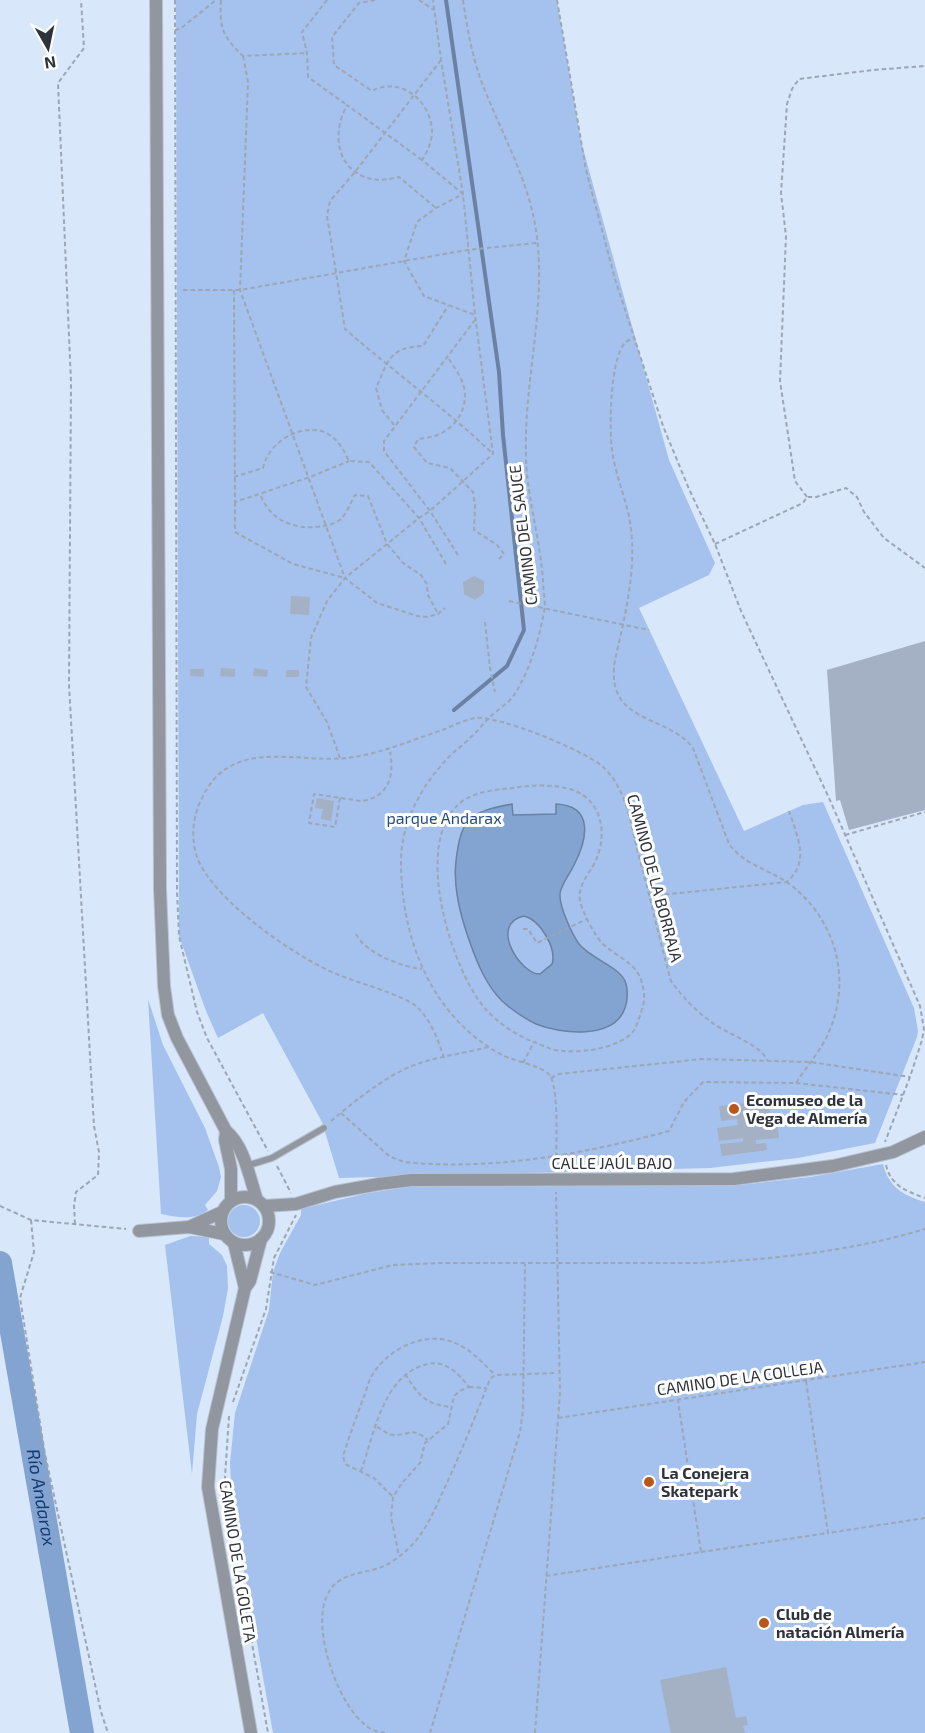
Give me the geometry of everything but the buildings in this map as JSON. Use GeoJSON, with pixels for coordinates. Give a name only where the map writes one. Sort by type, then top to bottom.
{"type":"FeatureCollection","features":[{"type":"Feature","properties":{"kind":"street"},"geometry":{"type":"LineString","coordinates":[[156,0],[160,889],[164,986],[168,1015],[177,1038],[226,1131],[233,1137],[269,1222],[267,1232],[253,1244],[243,1246],[234,1243],[224,1234],[220,1223],[222,1212]]}},
{"type":"Feature","properties":{"kind":"street"},"geometry":{"type":"LineString","coordinates":[[226,1131],[225,1140],[231,1169],[231,1202]]}},
{"type":"Feature","properties":{"kind":"street","name":"CALLE JAÚL BAJO"},"geometry":{"type":"LineString","coordinates":[[260,1203],[295,1203],[335,1192],[411,1180],[734,1179],[823,1168],[884,1155],[925,1137]]}},
{"type":"Feature","properties":{"kind":"street"},"geometry":{"type":"LineString","coordinates":[[189,1227],[222,1212],[231,1202],[239,1198],[248,1197],[260,1203]]}},
{"type":"Feature","properties":{"kind":"street","name":"CALLE JAÚL BAJO"},"geometry":{"type":"LineString","coordinates":[[269,1222],[295,1203]]}},
{"type":"Feature","properties":{"kind":"street"},"geometry":{"type":"LineString","coordinates":[[139,1231],[189,1227],[224,1234]]}},
{"type":"Feature","properties":{"kind":"street","name":"CAMINO DE LA GOLETA"},"geometry":{"type":"LineString","coordinates":[[251,1733],[208,1487],[212,1429],[245,1288],[250,1281],[261,1239]]}},
{"type":"Feature","properties":{"kind":"street","name":"CAMINO DE LA GOLETA"},"geometry":{"type":"LineString","coordinates":[[234,1243],[245,1288]]}},
{"type":"Feature","properties":{"kind":"lane"},"geometry":{"type":"LineString","coordinates":[[245,1166],[272,1158],[324,1128]]}},
{"type":"Feature","properties":{"kind":"path"},"geometry":{"type":"LineString","coordinates":[[75,1224],[76,1192],[98,1175],[99,1152],[94,1126],[69,686],[71,382],[58,83],[84,48],[81,0]]}},
{"type":"Feature","properties":{"kind":"path"},"geometry":{"type":"LineString","coordinates":[[175,0],[179,936],[197,1012],[207,1038],[295,1203],[296,1217],[274,1258],[266,1309],[230,1408],[225,1477],[268,1733]]}},
{"type":"Feature","properties":{"kind":"path"},"geometry":{"type":"LineString","coordinates":[[175,30],[180,29],[216,0]]}},
{"type":"Feature","properties":{"kind":"path"},"geometry":{"type":"LineString","coordinates":[[221,0],[219,21],[227,41],[243,56],[248,82],[240,290],[345,578]]}},
{"type":"Feature","properties":{"kind":"path"},"geometry":{"type":"LineString","coordinates":[[327,0],[302,32],[308,77],[422,160],[463,194]]}},
{"type":"Feature","properties":{"kind":"path"},"geometry":{"type":"LineString","coordinates":[[375,0],[359,3],[332,37],[334,66],[372,91],[388,86],[415,94],[430,117],[432,134],[429,148],[422,160]]}},
{"type":"Feature","properties":{"kind":"path"},"geometry":{"type":"LineString","coordinates":[[419,0],[434,10]]}},
{"type":"Feature","properties":{"kind":"path"},"geometry":{"type":"LineString","coordinates":[[433,0],[463,194],[475,320],[493,454]]}},
{"type":"Feature","properties":{"kind":"path","name":"CAMINO DEL SAUCE"},"geometry":{"type":"LineString","coordinates":[[463,0],[468,36],[481,80],[518,168],[532,211],[540,275],[526,458],[542,567],[545,609],[531,659],[515,695],[447,758],[421,790],[405,833],[401,866],[405,912],[412,942],[431,987],[450,1014],[488,1047],[544,1070],[551,1078]]}},
{"type":"Feature","properties":{"kind":"path"},"geometry":{"type":"LineString","coordinates":[[557,0],[586,170],[615,279],[663,426],[688,489],[715,544],[741,611],[845,835],[920,1006],[924,1029],[910,1077],[883,1148],[892,1181],[898,1187],[925,1198]]}},
{"type":"Feature","properties":{"kind":"path"},"geometry":{"type":"LineString","coordinates":[[243,56],[306,53]]}},
{"type":"Feature","properties":{"kind":"path"},"geometry":{"type":"LineString","coordinates":[[441,60],[356,172],[330,201],[327,216],[345,329],[386,365],[458,420],[493,454]]}},
{"type":"Feature","properties":{"kind":"path"},"geometry":{"type":"LineString","coordinates":[[807,497],[795,481],[780,381],[786,236],[781,193],[787,104],[792,88],[799,79],[925,66]]}},
{"type":"Feature","properties":{"kind":"path"},"geometry":{"type":"LineString","coordinates":[[347,105],[340,118],[338,146],[342,156],[356,172],[371,179],[399,177],[436,208]]}},
{"type":"Feature","properties":{"kind":"path"},"geometry":{"type":"LineString","coordinates":[[463,194],[436,208],[417,222],[404,261],[424,296],[475,315]]}},
{"type":"Feature","properties":{"kind":"path"},"geometry":{"type":"LineString","coordinates":[[183,290],[240,290],[467,250],[536,243]]}},
{"type":"Feature","properties":{"kind":"path"},"geometry":{"type":"LineString","coordinates":[[234,290],[235,532],[293,564],[345,578],[377,603],[427,617],[438,614],[445,608]]}},
{"type":"Feature","properties":{"kind":"path"},"geometry":{"type":"LineString","coordinates":[[395,426],[382,410],[376,388],[389,358],[401,349],[423,346],[448,306]]}},
{"type":"Feature","properties":{"kind":"path"},"geometry":{"type":"LineString","coordinates":[[458,555],[430,511],[384,451],[384,441],[475,320]]}},
{"type":"Feature","properties":{"kind":"path"},"geometry":{"type":"LineString","coordinates":[[634,338],[626,341],[622,346],[614,373],[610,412],[612,449],[631,529],[632,571],[614,665],[618,693],[633,710],[673,730],[688,741],[693,748],[729,844],[744,860],[786,882],[812,905],[822,917],[833,941],[839,968],[839,994],[832,1024],[822,1046],[795,1083]]}},
{"type":"Feature","properties":{"kind":"path"},"geometry":{"type":"LineString","coordinates":[[448,357],[464,385],[464,406],[458,420],[449,428],[437,435],[418,439],[414,447],[427,463],[450,468],[464,481],[472,492],[475,506],[474,530],[497,545],[504,554],[499,560]]}},
{"type":"Feature","properties":{"kind":"path"},"geometry":{"type":"LineString","coordinates":[[234,477],[263,468],[265,459],[280,440],[294,434],[321,431],[339,442],[349,461]]}},
{"type":"Feature","properties":{"kind":"path"},"geometry":{"type":"LineString","coordinates":[[340,759],[327,722],[306,687],[311,638],[327,601],[345,578],[418,518],[430,511],[493,454]]}},
{"type":"Feature","properties":{"kind":"path"},"geometry":{"type":"LineString","coordinates":[[236,502],[261,495],[349,461],[369,462],[418,518],[446,564]]}},
{"type":"Feature","properties":{"kind":"path"},"geometry":{"type":"LineString","coordinates":[[807,497],[816,497],[846,488],[857,497],[864,512],[884,538],[925,568]]}},
{"type":"Feature","properties":{"kind":"path"},"geometry":{"type":"LineString","coordinates":[[261,495],[268,508],[280,520],[293,526],[309,528],[327,526],[340,521],[355,495],[368,496],[387,544],[403,563],[421,574],[438,614]]}},
{"type":"Feature","properties":{"kind":"path"},"geometry":{"type":"LineString","coordinates":[[715,544],[803,503],[807,497]]}},
{"type":"Feature","properties":{"kind":"path"},"geometry":{"type":"LineString","coordinates":[[509,601],[649,630]]}},
{"type":"Feature","properties":{"kind":"path"},"geometry":{"type":"LineString","coordinates":[[485,622],[495,692]]}},
{"type":"Feature","properties":{"kind":"path","name":"CAMINO DE LA BORRAJA"},"geometry":{"type":"LineString","coordinates":[[444,1058],[436,1035],[419,1008],[411,1002],[338,975],[289,948],[231,902],[203,869],[196,856],[193,839],[197,809],[210,783],[233,764],[264,756],[340,759],[388,748],[476,718],[496,720],[553,740],[589,757],[603,767],[622,796],[671,981],[680,994],[712,1023],[760,1050],[767,1060]]}},
{"type":"Feature","properties":{"kind":"path"},"geometry":{"type":"LineString","coordinates":[[340,798],[335,827],[309,823],[313,795],[368,800],[386,788],[393,770],[390,752]]}},
{"type":"Feature","properties":{"kind":"path"},"geometry":{"type":"LineString","coordinates":[[522,786],[550,786],[570,789],[582,794],[597,809],[602,831],[598,856],[580,889],[580,901],[587,919],[602,943],[631,963],[642,981],[644,1003],[635,1029],[619,1042],[578,1052],[552,1049],[534,1042],[508,1029],[483,1006],[463,973],[450,942],[439,896],[438,866],[441,837],[454,810],[464,801],[478,793],[522,786]]}},
{"type":"Feature","properties":{"kind":"path"},"geometry":{"type":"LineString","coordinates":[[650,896],[786,882],[796,872],[801,858],[799,841],[789,812]]}},
{"type":"Feature","properties":{"kind":"path"},"geometry":{"type":"LineString","coordinates":[[845,835],[925,812]]}},
{"type":"Feature","properties":{"kind":"path"},"geometry":{"type":"LineString","coordinates":[[523,929],[528,929],[537,943],[587,919]]}},
{"type":"Feature","properties":{"kind":"path"},"geometry":{"type":"LineString","coordinates":[[356,934],[360,942],[392,961],[411,968],[422,969]]}},
{"type":"Feature","properties":{"kind":"path"},"geometry":{"type":"LineString","coordinates":[[523,1063],[534,1042]]}},
{"type":"Feature","properties":{"kind":"path"},"geometry":{"type":"LineString","coordinates":[[324,1128],[387,1078],[409,1067],[488,1047]]}},
{"type":"Feature","properties":{"kind":"path"},"geometry":{"type":"LineString","coordinates":[[535,1733],[558,1418],[555,1102],[551,1078],[559,1074],[702,1059],[810,1062],[910,1077]]}},
{"type":"Feature","properties":{"kind":"path"},"geometry":{"type":"LineString","coordinates":[[341,1113],[389,1156],[404,1162],[506,1163],[618,1145],[669,1131],[684,1102],[703,1082],[795,1083],[903,1095]]}},
{"type":"Feature","properties":{"kind":"path"},"geometry":{"type":"LineString","coordinates":[[0,1206],[31,1220],[139,1231]]}},
{"type":"Feature","properties":{"kind":"path"},"geometry":{"type":"LineString","coordinates":[[31,1220],[34,1252],[20,1298],[45,1454],[101,1712],[108,1733]]}},
{"type":"Feature","properties":{"kind":"path"},"geometry":{"type":"LineString","coordinates":[[270,1272],[315,1285],[393,1265],[700,1263],[767,1258],[841,1248],[925,1229]]}},
{"type":"Feature","properties":{"kind":"path"},"geometry":{"type":"LineString","coordinates":[[429,1733],[516,1450],[523,1410],[525,1264]]}},
{"type":"Feature","properties":{"kind":"path"},"geometry":{"type":"LineString","coordinates":[[393,1497],[374,1478],[345,1464],[343,1456],[371,1377],[399,1349],[418,1340],[446,1339],[462,1346],[495,1375]]}},
{"type":"Feature","properties":{"kind":"path"},"geometry":{"type":"LineString","coordinates":[[361,1471],[391,1390],[405,1374],[418,1366],[431,1362],[444,1365],[457,1372],[469,1387]]}},
{"type":"Feature","properties":{"kind":"path","name":"CAMINO DE LA COLLEJA"},"geometry":{"type":"LineString","coordinates":[[558,1418],[925,1362]]}},
{"type":"Feature","properties":{"kind":"path"},"geometry":{"type":"LineString","coordinates":[[385,1733],[367,1727],[356,1715],[332,1670],[323,1635],[322,1609],[329,1591],[341,1580],[357,1572],[378,1568],[399,1556],[420,1535],[429,1521],[465,1442],[490,1379],[495,1375],[523,1372],[559,1372]]}},
{"type":"Feature","properties":{"kind":"path"},"geometry":{"type":"LineString","coordinates":[[405,1374],[424,1399],[434,1405],[451,1407]]}},
{"type":"Feature","properties":{"kind":"path"},"geometry":{"type":"LineString","coordinates":[[806,1381],[828,1533]]}},
{"type":"Feature","properties":{"kind":"path"},"geometry":{"type":"LineString","coordinates":[[399,1556],[391,1517],[393,1497],[402,1482],[420,1463],[425,1443],[448,1424],[454,1396],[469,1387],[486,1388]]}},
{"type":"Feature","properties":{"kind":"path"},"geometry":{"type":"LineString","coordinates":[[678,1400],[701,1552]]}},
{"type":"Feature","properties":{"kind":"path"},"geometry":{"type":"LineString","coordinates":[[376,1427],[385,1433],[395,1435],[408,1431],[416,1432],[428,1440]]}},
{"type":"Feature","properties":{"kind":"path"},"geometry":{"type":"LineString","coordinates":[[546,1576],[925,1518]]}},
{"type":"Feature","properties":{"kind":"green space","name":"parque Andarax"},"geometry":{"type":"Polygon","coordinates":[[[176,0],[557,0],[581,141],[669,460],[715,563],[709,575],[639,608],[744,831],[803,805],[823,802],[914,1008],[917,1037],[875,1143],[798,1158],[710,1168],[339,1178],[322,1122],[263,1013],[218,1038],[179,936],[176,0]]]}},
{"type":"Feature","properties":{"kind":"green space"},"geometry":{"type":"Polygon","coordinates":[[[148,999],[163,1045],[205,1128],[219,1167],[221,1177],[217,1191],[205,1205],[208,1210],[197,1216],[161,1214],[148,999]]]}},
{"type":"Feature","properties":{"kind":"green space"},"geometry":{"type":"Polygon","coordinates":[[[883,1164],[889,1179],[898,1189],[925,1202],[925,1733],[273,1733],[232,1503],[230,1463],[235,1413],[269,1310],[273,1272],[280,1253],[301,1215],[301,1209],[368,1193],[415,1186],[749,1184],[810,1177],[883,1164]]]}},
{"type":"Feature","properties":{"kind":"green space"},"geometry":{"type":"Polygon","coordinates":[[[244,1205],[255,1210],[260,1221],[255,1232],[244,1237],[233,1232],[228,1221],[233,1210],[244,1205]]]}},
{"type":"Feature","properties":{"kind":"green space"},"geometry":{"type":"Polygon","coordinates":[[[190,1236],[209,1237],[209,1244],[222,1255],[227,1266],[228,1288],[223,1316],[197,1414],[192,1474],[165,1245],[190,1236]]]}},
{"type":"Feature","properties":{"kind":"shaded area"},"geometry":{"type":"Polygon","coordinates":[[[512,804],[513,815],[556,814],[556,804],[569,806],[582,818],[584,835],[582,845],[562,887],[560,899],[566,920],[579,944],[616,971],[627,987],[627,1001],[619,1018],[599,1030],[572,1032],[559,1030],[536,1024],[518,1014],[502,1001],[491,987],[474,954],[456,890],[458,846],[470,819],[486,810],[512,804]],[[524,916],[514,921],[509,929],[508,938],[511,948],[524,966],[540,974],[552,964],[552,950],[546,936],[530,919],[524,916]]]}},
{"type":"Feature","properties":{"kind":"waterway"},"geometry":{"type":"LineString","coordinates":[[446,0],[499,372],[503,435],[524,630],[507,666],[454,710]]}},
{"type":"Feature","properties":{"kind":"waterway","name":"Río Andarax"},"geometry":{"type":"LineString","coordinates":[[0,1263],[82,1733]]}},
{"type":"Feature","properties":{"kind":"place","name":"Ecomuseo de la Vega de Almería"},"geometry":{"type":"Point","coordinates":[734,1109]}},
{"type":"Feature","properties":{"kind":"place","name":"La Conejera Skatepark"},"geometry":{"type":"Point","coordinates":[649,1482]}},
{"type":"Feature","properties":{"kind":"place","name":"Club de natación Almería"},"geometry":{"type":"Point","coordinates":[764,1623]}}]}
